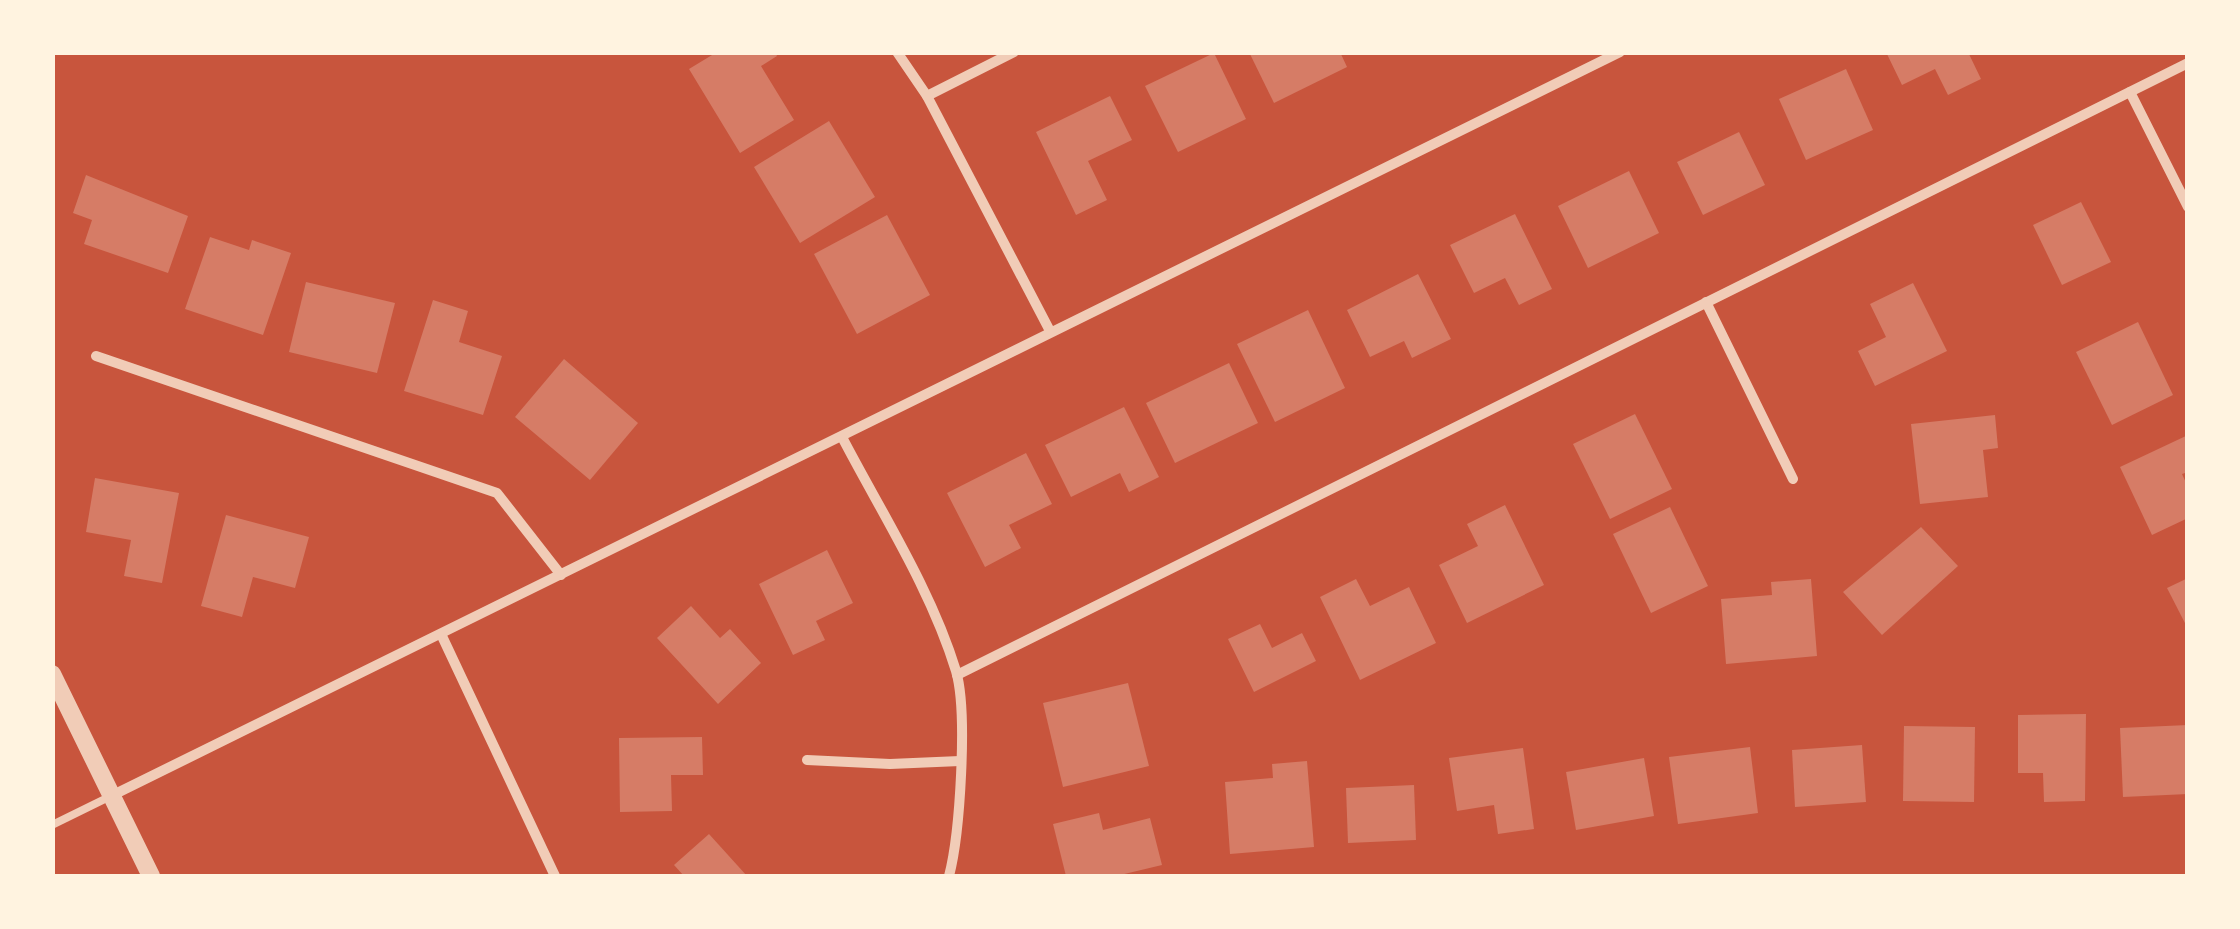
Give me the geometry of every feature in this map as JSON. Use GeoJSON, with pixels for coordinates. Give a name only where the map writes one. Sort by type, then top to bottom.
{"type":"FeatureCollection","features":[{"type":"Feature","properties":{"kind":"street"},"geometry":{"type":"LineString","coordinates":[[898,52],[927,96],[1050,331]]}},
{"type":"Feature","properties":{"kind":"street"},"geometry":{"type":"LineString","coordinates":[[927,96],[1014,52]]}},
{"type":"Feature","properties":{"kind":"street"},"geometry":{"type":"LineString","coordinates":[[110,797],[1620,52]]}},
{"type":"Feature","properties":{"kind":"street"},"geometry":{"type":"LineString","coordinates":[[957,675],[2188,63]]}},
{"type":"Feature","properties":{"kind":"street"},"geometry":{"type":"LineString","coordinates":[[2130,92],[2188,207]]}},
{"type":"Feature","properties":{"kind":"street"},"geometry":{"type":"LineString","coordinates":[[1706,302],[1793,479]]}},
{"type":"Feature","properties":{"kind":"street"},"geometry":{"type":"LineString","coordinates":[[96,356],[497,493],[561,575]]}},
{"type":"Feature","properties":{"kind":"street"},"geometry":{"type":"LineString","coordinates":[[842,437],[938,623],[957,675],[960,761],[955,852],[949,876]]}},
{"type":"Feature","properties":{"kind":"street"},"geometry":{"type":"LineString","coordinates":[[441,634],[555,876]]}},
{"type":"Feature","properties":{"kind":"street"},"geometry":{"type":"LineString","coordinates":[[52,674],[152,876]]}},
{"type":"Feature","properties":{"kind":"street"},"geometry":{"type":"LineString","coordinates":[[807,760],[890,764],[960,761]]}},
{"type":"Feature","properties":{"kind":"lane"},"geometry":{"type":"LineString","coordinates":[[52,825],[110,797]]}},
{"type":"Feature","properties":{"kind":"building"},"geometry":{"type":"Polygon","coordinates":[[[717,52],[775,52],[777,56],[761,66],[794,120],[740,153],[689,69],[717,52]]]}},
{"type":"Feature","properties":{"kind":"building"},"geometry":{"type":"Polygon","coordinates":[[[1249,52],[1340,52],[1347,67],[1274,103],[1249,52]]]}},
{"type":"Feature","properties":{"kind":"building"},"geometry":{"type":"Polygon","coordinates":[[[1886,52],[1968,52],[1981,79],[1948,95],[1935,69],[1902,85],[1886,52]]]}},
{"type":"Feature","properties":{"kind":"building"},"geometry":{"type":"Polygon","coordinates":[[[1214,53],[1246,119],[1178,152],[1145,86],[1214,53]]]}},
{"type":"Feature","properties":{"kind":"building"},"geometry":{"type":"Polygon","coordinates":[[[1846,69],[1873,130],[1806,160],[1779,99],[1846,69]]]}},
{"type":"Feature","properties":{"kind":"building"},"geometry":{"type":"Polygon","coordinates":[[[1110,96],[1132,140],[1088,161],[1107,200],[1076,215],[1036,132],[1110,96]]]}},
{"type":"Feature","properties":{"kind":"building"},"geometry":{"type":"Polygon","coordinates":[[[829,121],[875,197],[800,243],[754,167],[829,121]]]}},
{"type":"Feature","properties":{"kind":"building"},"geometry":{"type":"Polygon","coordinates":[[[1739,132],[1765,185],[1703,215],[1677,162],[1739,132]]]}},
{"type":"Feature","properties":{"kind":"building"},"geometry":{"type":"Polygon","coordinates":[[[1629,171],[1659,233],[1588,268],[1558,206],[1629,171]]]}},
{"type":"Feature","properties":{"kind":"building"},"geometry":{"type":"Polygon","coordinates":[[[86,175],[188,216],[168,273],[84,244],[92,220],[73,213],[86,175]]]}},
{"type":"Feature","properties":{"kind":"building"},"geometry":{"type":"Polygon","coordinates":[[[2081,202],[2111,262],[2062,285],[2033,225],[2081,202]]]}},
{"type":"Feature","properties":{"kind":"building"},"geometry":{"type":"Polygon","coordinates":[[[1515,214],[1552,289],[1519,305],[1505,278],[1474,293],[1450,245],[1515,214]]]}},
{"type":"Feature","properties":{"kind":"building"},"geometry":{"type":"Polygon","coordinates":[[[887,215],[930,295],[857,334],[814,254],[887,215]]]}},
{"type":"Feature","properties":{"kind":"building"},"geometry":{"type":"Polygon","coordinates":[[[210,237],[249,250],[252,240],[291,253],[263,335],[185,309],[210,237]]]}},
{"type":"Feature","properties":{"kind":"building"},"geometry":{"type":"Polygon","coordinates":[[[1418,274],[1451,339],[1412,358],[1404,341],[1370,357],[1347,310],[1418,274]]]}},
{"type":"Feature","properties":{"kind":"building"},"geometry":{"type":"Polygon","coordinates":[[[306,282],[395,303],[377,373],[289,352],[306,282]]]}},
{"type":"Feature","properties":{"kind":"building"},"geometry":{"type":"Polygon","coordinates":[[[1913,283],[1947,351],[1875,386],[1858,351],[1886,337],[1870,304],[1913,283]]]}},
{"type":"Feature","properties":{"kind":"building"},"geometry":{"type":"Polygon","coordinates":[[[433,300],[468,311],[459,342],[502,356],[483,415],[404,391],[433,300]]]}},
{"type":"Feature","properties":{"kind":"building"},"geometry":{"type":"Polygon","coordinates":[[[1308,310],[1345,388],[1275,422],[1237,344],[1308,310]]]}},
{"type":"Feature","properties":{"kind":"building"},"geometry":{"type":"Polygon","coordinates":[[[2138,322],[2173,395],[2112,425],[2076,352],[2138,322]]]}},
{"type":"Feature","properties":{"kind":"building"},"geometry":{"type":"Polygon","coordinates":[[[564,359],[638,423],[590,480],[515,417],[564,359]]]}},
{"type":"Feature","properties":{"kind":"building"},"geometry":{"type":"Polygon","coordinates":[[[1229,363],[1258,423],[1175,463],[1146,403],[1229,363]]]}},
{"type":"Feature","properties":{"kind":"building"},"geometry":{"type":"Polygon","coordinates":[[[1124,407],[1159,477],[1129,492],[1120,473],[1071,497],[1045,445],[1124,407]]]}},
{"type":"Feature","properties":{"kind":"building"},"geometry":{"type":"Polygon","coordinates":[[[1635,414],[1672,489],[1610,519],[1573,444],[1635,414]]]}},
{"type":"Feature","properties":{"kind":"building"},"geometry":{"type":"Polygon","coordinates":[[[1995,415],[1998,448],[1983,450],[1988,497],[1920,504],[1911,424],[1995,415]]]}},
{"type":"Feature","properties":{"kind":"building"},"geometry":{"type":"Polygon","coordinates":[[[2188,435],[2188,472],[2182,474],[2188,487],[2188,518],[2152,535],[2120,467],[2188,435]]]}},
{"type":"Feature","properties":{"kind":"building"},"geometry":{"type":"Polygon","coordinates":[[[1026,453],[1052,504],[1009,525],[1021,548],[985,567],[947,493],[1026,453]]]}},
{"type":"Feature","properties":{"kind":"building"},"geometry":{"type":"Polygon","coordinates":[[[95,478],[179,493],[162,583],[124,576],[131,540],[86,532],[95,478]]]}},
{"type":"Feature","properties":{"kind":"building"},"geometry":{"type":"Polygon","coordinates":[[[1505,505],[1544,585],[1467,623],[1439,565],[1478,546],[1467,524],[1505,505]]]}},
{"type":"Feature","properties":{"kind":"building"},"geometry":{"type":"Polygon","coordinates":[[[1670,507],[1708,586],[1651,613],[1613,534],[1670,507]]]}},
{"type":"Feature","properties":{"kind":"building"},"geometry":{"type":"Polygon","coordinates":[[[226,515],[309,537],[295,588],[253,577],[242,617],[201,606],[226,515]]]}},
{"type":"Feature","properties":{"kind":"building"},"geometry":{"type":"Polygon","coordinates":[[[1921,527],[1958,566],[1882,635],[1843,592],[1921,527]]]}},
{"type":"Feature","properties":{"kind":"building"},"geometry":{"type":"Polygon","coordinates":[[[827,550],[853,603],[816,621],[825,640],[793,655],[759,584],[827,550]]]}},
{"type":"Feature","properties":{"kind":"building"},"geometry":{"type":"Polygon","coordinates":[[[2188,578],[2188,629],[2167,588],[2188,578]]]}},
{"type":"Feature","properties":{"kind":"building"},"geometry":{"type":"Polygon","coordinates":[[[1356,579],[1370,606],[1409,587],[1436,643],[1360,680],[1320,597],[1356,579]]]}},
{"type":"Feature","properties":{"kind":"building"},"geometry":{"type":"Polygon","coordinates":[[[1811,579],[1817,656],[1726,664],[1721,599],[1772,595],[1771,582],[1811,579]]]}},
{"type":"Feature","properties":{"kind":"building"},"geometry":{"type":"Polygon","coordinates":[[[691,606],[720,638],[730,629],[761,663],[718,704],[657,638],[691,606]]]}},
{"type":"Feature","properties":{"kind":"building"},"geometry":{"type":"Polygon","coordinates":[[[1260,624],[1272,648],[1302,633],[1316,661],[1254,692],[1228,639],[1260,624]]]}},
{"type":"Feature","properties":{"kind":"building"},"geometry":{"type":"Polygon","coordinates":[[[1128,683],[1149,766],[1063,787],[1043,703],[1128,683]]]}},
{"type":"Feature","properties":{"kind":"building"},"geometry":{"type":"Polygon","coordinates":[[[2086,714],[2085,801],[2044,802],[2043,773],[2018,773],[2018,715],[2086,714]]]}},
{"type":"Feature","properties":{"kind":"building"},"geometry":{"type":"Polygon","coordinates":[[[2188,725],[2188,794],[2123,797],[2120,728],[2188,725]]]}},
{"type":"Feature","properties":{"kind":"building"},"geometry":{"type":"Polygon","coordinates":[[[1904,726],[1975,727],[1974,802],[1903,801],[1904,726]]]}},
{"type":"Feature","properties":{"kind":"building"},"geometry":{"type":"Polygon","coordinates":[[[702,737],[703,775],[671,775],[672,811],[620,812],[619,738],[702,737]]]}},
{"type":"Feature","properties":{"kind":"building"},"geometry":{"type":"Polygon","coordinates":[[[1862,745],[1866,802],[1795,807],[1792,750],[1862,745]]]}},
{"type":"Feature","properties":{"kind":"building"},"geometry":{"type":"Polygon","coordinates":[[[1750,747],[1758,813],[1678,824],[1669,757],[1750,747]]]}},
{"type":"Feature","properties":{"kind":"building"},"geometry":{"type":"Polygon","coordinates":[[[1523,748],[1534,829],[1498,834],[1494,805],[1457,811],[1449,758],[1523,748]]]}},
{"type":"Feature","properties":{"kind":"building"},"geometry":{"type":"Polygon","coordinates":[[[1644,758],[1654,816],[1576,830],[1566,772],[1644,758]]]}},
{"type":"Feature","properties":{"kind":"building"},"geometry":{"type":"Polygon","coordinates":[[[1307,761],[1314,847],[1230,854],[1225,782],[1273,778],[1272,764],[1307,761]]]}},
{"type":"Feature","properties":{"kind":"building"},"geometry":{"type":"Polygon","coordinates":[[[1414,785],[1416,840],[1348,843],[1346,788],[1414,785]]]}},
{"type":"Feature","properties":{"kind":"building"},"geometry":{"type":"Polygon","coordinates":[[[1099,813],[1103,830],[1150,818],[1162,865],[1116,876],[1066,876],[1053,824],[1099,813]]]}},
{"type":"Feature","properties":{"kind":"building"},"geometry":{"type":"Polygon","coordinates":[[[709,834],[747,876],[684,876],[674,865],[709,834]]]}}]}
